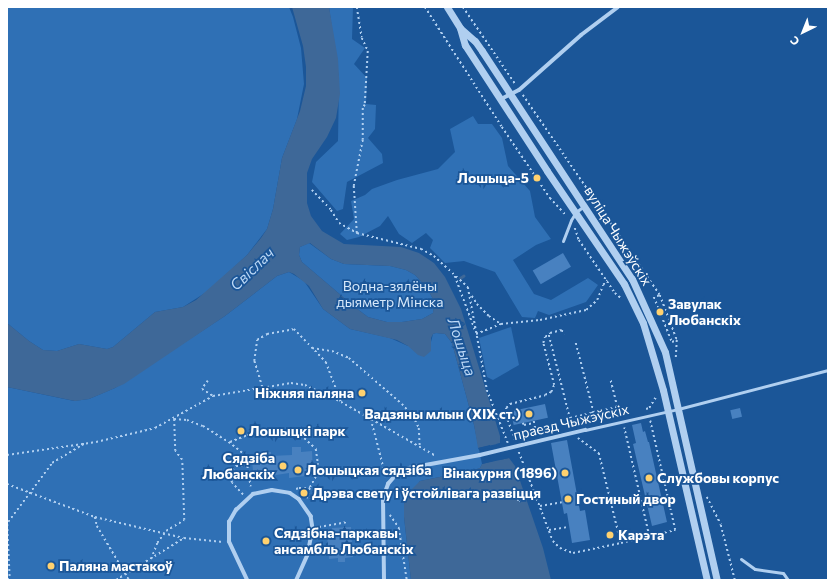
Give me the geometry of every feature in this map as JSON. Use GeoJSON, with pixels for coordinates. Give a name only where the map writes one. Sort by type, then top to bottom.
{"type":"FeatureCollection","features":[{"type":"Feature","properties":{"kind":"street","name":"вуліца Чыжэўскіх"},"geometry":{"type":"LineString","coordinates":[[447,7],[460,28],[475,42],[511,94],[632,279],[650,316],[665,352],[717,580]]}},
{"type":"Feature","properties":{"kind":"street"},"geometry":{"type":"LineString","coordinates":[[501,100],[519,90],[581,34],[618,7]]}},
{"type":"Feature","properties":{"kind":"street","name":"вуліца Чыжэўскіх"},"geometry":{"type":"LineString","coordinates":[[460,28],[465,45],[547,171],[624,284],[643,323],[653,354],[707,580]]}},
{"type":"Feature","properties":{"kind":"street","name":"праезд Чыжэўскіх"},"geometry":{"type":"LineString","coordinates":[[388,484],[402,471],[443,460],[480,455],[585,430]]}},
{"type":"Feature","properties":{"kind":"street"},"geometry":{"type":"LineString","coordinates":[[384,580],[383,498],[388,484]]}},
{"type":"Feature","properties":{"kind":"street"},"geometry":{"type":"LineString","coordinates":[[247,580],[228,542],[229,522],[236,510],[253,494],[272,490],[290,493],[299,499],[311,516],[313,528],[308,556],[298,580]]}},
{"type":"Feature","properties":{"kind":"lane"},"geometry":{"type":"LineString","coordinates":[[564,241],[571,220],[576,212],[584,206]]}},
{"type":"Feature","properties":{"kind":"lane","name":"праезд Чыжэўскіх"},"geometry":{"type":"LineString","coordinates":[[585,430],[678,409],[828,370]]}},
{"type":"Feature","properties":{"kind":"lane"},"geometry":{"type":"LineString","coordinates":[[741,559],[755,569],[783,573],[788,580]]}},
{"type":"Feature","properties":{"kind":"path"},"geometry":{"type":"LineString","coordinates":[[357,7],[362,38],[368,50],[365,105],[363,108],[363,140],[354,186],[358,233]]}},
{"type":"Feature","properties":{"kind":"path"},"geometry":{"type":"LineString","coordinates":[[425,7],[502,127],[550,198],[571,220],[579,240],[623,301]]}},
{"type":"Feature","properties":{"kind":"path"},"geometry":{"type":"LineString","coordinates":[[464,7],[537,116]]}},
{"type":"Feature","properties":{"kind":"path"},"geometry":{"type":"LineString","coordinates":[[312,190],[331,210],[339,223],[358,233],[421,249],[434,256],[468,287],[477,304],[489,316],[501,324]]}},
{"type":"Feature","properties":{"kind":"path"},"geometry":{"type":"LineString","coordinates":[[454,275],[476,335]]}},
{"type":"Feature","properties":{"kind":"path"},"geometry":{"type":"LineString","coordinates":[[476,335],[484,330],[501,324],[540,320],[586,310],[598,300],[603,284],[607,280]]}},
{"type":"Feature","properties":{"kind":"path"},"geometry":{"type":"LineString","coordinates":[[471,295],[476,335],[487,390],[508,448]]}},
{"type":"Feature","properties":{"kind":"path"},"geometry":{"type":"LineString","coordinates":[[660,295],[654,297],[672,342],[677,340]]}},
{"type":"Feature","properties":{"kind":"path"},"geometry":{"type":"LineString","coordinates":[[262,387],[254,361],[257,340],[266,334],[294,329],[326,362],[341,402]]}},
{"type":"Feature","properties":{"kind":"path"},"geometry":{"type":"LineString","coordinates":[[564,335],[562,330],[549,334],[545,337],[543,343],[554,385],[551,392],[510,404],[506,408],[505,414],[553,541],[560,548],[573,553],[675,530],[649,419]]}},
{"type":"Feature","properties":{"kind":"path"},"geometry":{"type":"LineString","coordinates":[[549,334],[575,436],[599,453],[621,543]]}},
{"type":"Feature","properties":{"kind":"path"},"geometry":{"type":"LineString","coordinates":[[576,343],[594,418],[604,419]]}},
{"type":"Feature","properties":{"kind":"path"},"geometry":{"type":"LineString","coordinates":[[312,348],[332,351],[349,358],[402,404],[413,416],[419,428],[420,446]]}},
{"type":"Feature","properties":{"kind":"path"},"geometry":{"type":"LineString","coordinates":[[570,418],[617,407],[610,379]]}},
{"type":"Feature","properties":{"kind":"path"},"geometry":{"type":"LineString","coordinates":[[208,380],[202,388],[213,396]]}},
{"type":"Feature","properties":{"kind":"path"},"geometry":{"type":"LineString","coordinates":[[7,455],[86,442],[96,442],[155,428],[174,419],[213,396],[262,387],[297,383],[341,402],[443,460]]}},
{"type":"Feature","properties":{"kind":"path"},"geometry":{"type":"LineString","coordinates":[[174,419],[187,420],[203,426],[229,442],[246,456],[253,494]]}},
{"type":"Feature","properties":{"kind":"path"},"geometry":{"type":"LineString","coordinates":[[151,559],[157,543],[164,533],[184,520],[182,460],[176,452],[174,419]]}},
{"type":"Feature","properties":{"kind":"path"},"geometry":{"type":"LineString","coordinates":[[371,419],[388,484]]}},
{"type":"Feature","properties":{"kind":"path"},"geometry":{"type":"LineString","coordinates":[[524,423],[524,425],[534,422],[538,441]]}},
{"type":"Feature","properties":{"kind":"path"},"geometry":{"type":"LineString","coordinates":[[623,425],[649,536]]}},
{"type":"Feature","properties":{"kind":"path"},"geometry":{"type":"LineString","coordinates":[[229,442],[248,435],[271,432],[301,435],[316,449],[318,463],[316,477],[310,488],[306,507]]}},
{"type":"Feature","properties":{"kind":"path"},"geometry":{"type":"LineString","coordinates":[[8,522],[52,463],[86,442]]}},
{"type":"Feature","properties":{"kind":"path"},"geometry":{"type":"LineString","coordinates":[[247,499],[232,484],[229,476],[236,466],[248,466]]}},
{"type":"Feature","properties":{"kind":"path"},"geometry":{"type":"LineString","coordinates":[[7,484],[31,491],[95,517],[184,538],[228,542]]}},
{"type":"Feature","properties":{"kind":"path"},"geometry":{"type":"LineString","coordinates":[[290,493],[299,488],[310,488]]}},
{"type":"Feature","properties":{"kind":"path"},"geometry":{"type":"LineString","coordinates":[[704,492],[721,525],[734,580]]}},
{"type":"Feature","properties":{"kind":"path"},"geometry":{"type":"LineString","coordinates":[[517,500],[535,493]]}},
{"type":"Feature","properties":{"kind":"path"},"geometry":{"type":"LineString","coordinates":[[517,496],[524,497]]}},
{"type":"Feature","properties":{"kind":"path"},"geometry":{"type":"LineString","coordinates":[[519,502],[524,497]]}},
{"type":"Feature","properties":{"kind":"path"},"geometry":{"type":"LineString","coordinates":[[540,506],[562,502]]}},
{"type":"Feature","properties":{"kind":"path"},"geometry":{"type":"LineString","coordinates":[[383,511],[392,516],[399,528],[407,580]]}},
{"type":"Feature","properties":{"kind":"path"},"geometry":{"type":"LineString","coordinates":[[7,514],[9,580]]}},
{"type":"Feature","properties":{"kind":"path"},"geometry":{"type":"LineString","coordinates":[[95,517],[97,526],[129,580]]}},
{"type":"Feature","properties":{"kind":"path"},"geometry":{"type":"LineString","coordinates":[[313,528],[348,522]]}},
{"type":"Feature","properties":{"kind":"path"},"geometry":{"type":"LineString","coordinates":[[549,530],[569,527]]}},
{"type":"Feature","properties":{"kind":"path"},"geometry":{"type":"LineString","coordinates":[[116,580],[125,573],[151,559],[184,538]]}},
{"type":"Feature","properties":{"kind":"green space"},"geometry":{"type":"Polygon","coordinates":[[[7,7],[289,7],[293,17],[301,48],[304,84],[297,119],[282,158],[273,209],[267,229],[247,255],[208,291],[183,307],[155,312],[113,347],[107,349],[79,344],[57,351],[43,350],[29,341],[7,323],[7,7]]]}},
{"type":"Feature","properties":{"kind":"green space"},"geometry":{"type":"Polygon","coordinates":[[[329,7],[353,7],[352,39],[365,48],[354,64],[367,78],[366,104],[376,105],[375,129],[368,138],[382,154],[383,163],[347,182],[343,209],[337,211],[312,182],[316,162],[338,141],[339,79],[329,7]]]}},
{"type":"Feature","properties":{"kind":"green space"},"geometry":{"type":"Polygon","coordinates":[[[473,116],[478,124],[492,124],[502,138],[508,166],[530,191],[535,217],[551,239],[536,245],[513,260],[534,294],[551,300],[588,278],[598,285],[586,302],[549,315],[538,311],[535,318],[522,317],[495,272],[464,261],[445,263],[430,248],[433,240],[426,233],[412,243],[399,234],[388,216],[380,226],[359,237],[347,240],[340,234],[354,219],[351,201],[365,195],[372,189],[397,180],[438,169],[455,152],[450,129],[473,116]]]}},
{"type":"Feature","properties":{"kind":"green space","name":"Водна-зялёны дыяметр Мінска"},"geometry":{"type":"Polygon","coordinates":[[[309,243],[331,259],[344,264],[390,266],[406,270],[415,275],[427,288],[434,301],[433,313],[422,319],[402,322],[387,322],[368,317],[302,262],[299,255],[300,247],[309,243]]]}},
{"type":"Feature","properties":{"kind":"green space","name":"Водна-зялёны дыяметр Мінска"},"geometry":{"type":"Polygon","coordinates":[[[289,272],[304,281],[323,309],[350,329],[390,338],[408,346],[431,342],[433,334],[436,333],[445,334],[452,343],[474,425],[482,464],[480,468],[474,470],[420,481],[404,504],[411,580],[7,580],[7,387],[74,401],[89,399],[115,388],[225,316],[277,276],[289,272]]]}},
{"type":"Feature","properties":{"kind":"green space"},"geometry":{"type":"Polygon","coordinates":[[[511,327],[519,365],[493,380],[487,377],[479,338],[511,327]]]}},
{"type":"Feature","properties":{"kind":"water"},"geometry":{"type":"Polygon","coordinates":[[[292,7],[329,7],[338,59],[340,94],[336,118],[327,137],[312,159],[307,173],[307,203],[311,216],[322,231],[344,244],[401,247],[419,253],[434,263],[445,277],[461,309],[500,436],[500,443],[496,444],[500,460],[509,458],[515,466],[543,548],[551,580],[411,580],[404,517],[404,504],[408,493],[420,481],[474,470],[480,468],[482,464],[493,461],[490,445],[478,448],[474,425],[452,343],[445,334],[433,334],[431,338],[431,351],[424,357],[418,355],[408,346],[397,340],[350,329],[323,309],[309,286],[294,274],[289,272],[277,276],[225,316],[124,384],[89,399],[75,401],[7,387],[7,323],[29,341],[43,350],[57,351],[79,344],[107,349],[113,347],[155,312],[183,307],[196,300],[247,255],[267,229],[273,209],[282,158],[300,111],[306,86],[306,67],[303,46],[292,7]],[[310,243],[300,247],[299,255],[302,262],[368,317],[387,322],[402,322],[422,319],[433,313],[434,301],[427,288],[415,275],[406,270],[390,266],[344,264],[331,259],[310,243]]]}},
{"type":"Feature","properties":{"kind":"pier"},"geometry":{"type":"Polygon","coordinates":[[[502,443],[498,445],[501,457],[509,456],[509,458],[482,464],[482,462],[491,460],[489,448],[479,450],[478,448],[502,443]]]}},
{"type":"Feature","properties":{"kind":"building"},"geometry":{"type":"Polygon","coordinates":[[[563,253],[571,267],[541,284],[533,270],[563,253]]]}},
{"type":"Feature","properties":{"kind":"building","name":"Вадзяны млын (XIX ст.)"},"geometry":{"type":"Polygon","coordinates":[[[545,404],[548,418],[514,425],[511,411],[545,404]]]}},
{"type":"Feature","properties":{"kind":"building"},"geometry":{"type":"Polygon","coordinates":[[[740,408],[742,417],[732,419],[730,410],[740,408]]]}},
{"type":"Feature","properties":{"kind":"building","name":"Службовы корпус"},"geometry":{"type":"Polygon","coordinates":[[[641,423],[643,432],[645,431],[649,442],[667,522],[652,526],[633,444],[636,443],[632,425],[641,423]]]}},
{"type":"Feature","properties":{"kind":"building","name":"Вінакурня (1896)"},"geometry":{"type":"Polygon","coordinates":[[[567,440],[580,511],[585,510],[590,540],[572,543],[567,513],[564,514],[551,443],[567,440]]]}},
{"type":"Feature","properties":{"kind":"building","name":"Сядзіба Любанскіх"},"geometry":{"type":"Polygon","coordinates":[[[292,447],[301,447],[301,452],[312,451],[313,475],[289,478],[289,473],[263,477],[262,475],[258,475],[258,471],[253,471],[252,461],[258,460],[258,456],[263,455],[263,452],[271,452],[271,456],[292,455],[292,447]]]}},
{"type":"Feature","properties":{"kind":"building"},"geometry":{"type":"Polygon","coordinates":[[[351,527],[353,557],[345,558],[345,562],[338,562],[338,558],[329,559],[327,535],[332,534],[332,528],[351,527]]]}},
{"type":"Feature","properties":{"kind":"place","name":"Лошыца-5"},"geometry":{"type":"Point","coordinates":[537,178]}},
{"type":"Feature","properties":{"kind":"place","name":"Завулак Любанскіх"},"geometry":{"type":"Point","coordinates":[660,312]}},
{"type":"Feature","properties":{"kind":"place","name":"Ніжняя паляна"},"geometry":{"type":"Point","coordinates":[362,393]}},
{"type":"Feature","properties":{"kind":"place","name":"Вадзяны млын (XIX ст.)"},"geometry":{"type":"Point","coordinates":[529,414]}},
{"type":"Feature","properties":{"kind":"place","name":"Лошыцкі парк"},"geometry":{"type":"Point","coordinates":[241,431]}},
{"type":"Feature","properties":{"kind":"place","name":"Сядзіба Любанскіх"},"geometry":{"type":"Point","coordinates":[283,466]}},
{"type":"Feature","properties":{"kind":"place","name":"Лошыцкая сядзіба"},"geometry":{"type":"Point","coordinates":[298,470]}},
{"type":"Feature","properties":{"kind":"place","name":"Вінакурня (1896)"},"geometry":{"type":"Point","coordinates":[565,473]}},
{"type":"Feature","properties":{"kind":"place","name":"Службовы корпус"},"geometry":{"type":"Point","coordinates":[649,478]}},
{"type":"Feature","properties":{"kind":"place","name":"Дрэва свету і ўстойлівага развіцця"},"geometry":{"type":"Point","coordinates":[304,493]}},
{"type":"Feature","properties":{"kind":"place","name":"Гостиный двор"},"geometry":{"type":"Point","coordinates":[568,499]}},
{"type":"Feature","properties":{"kind":"place","name":"Карэта"},"geometry":{"type":"Point","coordinates":[610,535]}},
{"type":"Feature","properties":{"kind":"place","name":"Сядзібна-паркавы ансамбль Любанскіх"},"geometry":{"type":"Point","coordinates":[266,541]}},
{"type":"Feature","properties":{"kind":"place","name":"Паляна мастакоў"},"geometry":{"type":"Point","coordinates":[51,566]}},
{"type":"Feature","properties":{"kind":"water label","name":"Свіслач"},"geometry":{"type":"Point","coordinates":[252,269]}},
{"type":"Feature","properties":{"kind":"water label","name":"Лошыца"},"geometry":{"type":"Point","coordinates":[462,347]}}]}
